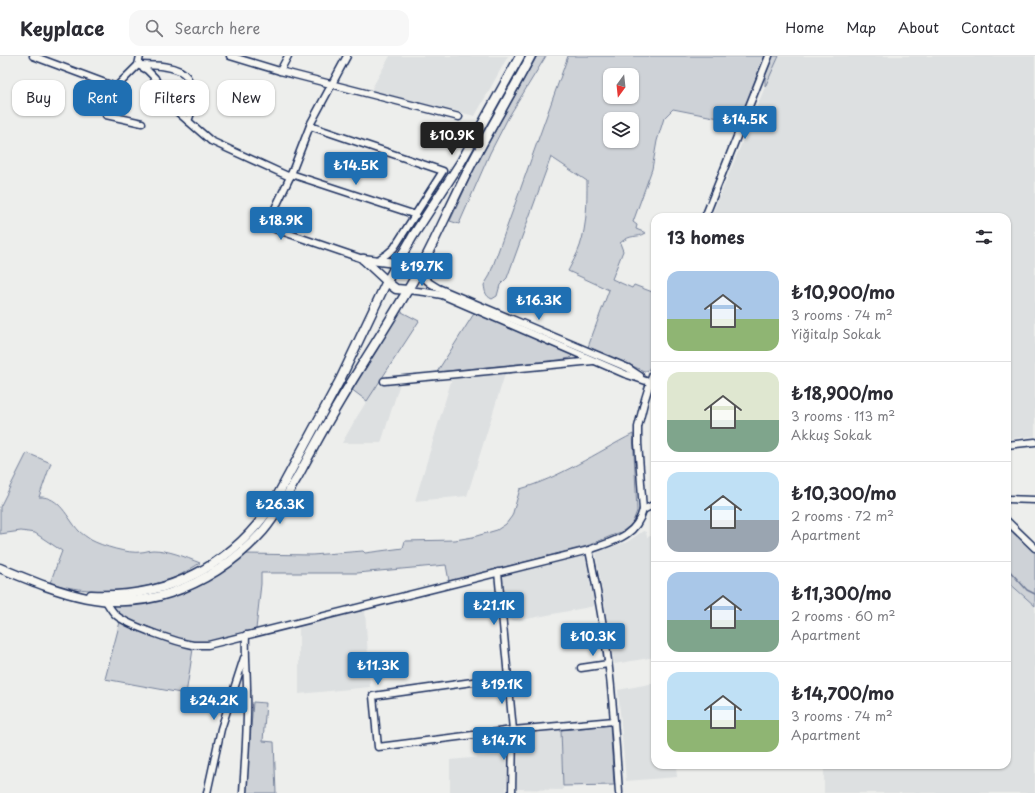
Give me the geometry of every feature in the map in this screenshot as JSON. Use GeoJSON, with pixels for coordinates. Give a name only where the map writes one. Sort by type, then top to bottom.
{"type":"FeatureCollection","features":[{"type":"Feature","properties":{"kind":"main road"},"geometry":{"type":"LineString","coordinates":[[47,587],[75,593],[105,596],[146,591],[171,585],[211,566],[235,548],[258,525],[274,502],[340,380],[387,281],[456,170],[520,56]]}},
{"type":"Feature","properties":{"kind":"main road"},"geometry":{"type":"LineString","coordinates":[[0,568],[71,595],[106,601],[137,600],[160,596],[180,590],[218,570],[252,542],[264,530],[282,504],[340,401],[408,290],[472,162],[531,56]]}},
{"type":"Feature","properties":{"kind":"main road"},"geometry":{"type":"LineString","coordinates":[[363,259],[408,266],[418,272]]}},
{"type":"Feature","properties":{"kind":"main road"},"geometry":{"type":"LineString","coordinates":[[363,259],[396,289],[408,290]]}},
{"type":"Feature","properties":{"kind":"street"},"geometry":{"type":"LineString","coordinates":[[32,56],[97,80]]}},
{"type":"Feature","properties":{"kind":"street"},"geometry":{"type":"LineString","coordinates":[[123,80],[138,65],[140,56]]}},
{"type":"Feature","properties":{"kind":"street"},"geometry":{"type":"LineString","coordinates":[[230,56],[280,71],[459,117]]}},
{"type":"Feature","properties":{"kind":"street"},"geometry":{"type":"LineString","coordinates":[[280,71],[288,56]]}},
{"type":"Feature","properties":{"kind":"street"},"geometry":{"type":"LineString","coordinates":[[347,56],[310,126],[290,176],[269,221],[272,227],[363,259]]}},
{"type":"Feature","properties":{"kind":"street"},"geometry":{"type":"LineString","coordinates":[[707,213],[769,56]]}},
{"type":"Feature","properties":{"kind":"street"},"geometry":{"type":"LineString","coordinates":[[138,65],[151,73],[155,78],[165,100],[211,141],[290,176],[416,215]]}},
{"type":"Feature","properties":{"kind":"street"},"geometry":{"type":"LineString","coordinates":[[138,65],[171,68],[186,76],[194,97],[193,108],[188,121]]}},
{"type":"Feature","properties":{"kind":"street"},"geometry":{"type":"LineString","coordinates":[[110,116],[142,123]]}},
{"type":"Feature","properties":{"kind":"street"},"geometry":{"type":"LineString","coordinates":[[310,126],[444,172],[456,170]]}},
{"type":"Feature","properties":{"kind":"street"},"geometry":{"type":"LineString","coordinates":[[376,261],[394,248],[444,172]]}},
{"type":"Feature","properties":{"kind":"street"},"geometry":{"type":"LineString","coordinates":[[418,272],[438,288],[628,368],[651,382]]}},
{"type":"Feature","properties":{"kind":"street"},"geometry":{"type":"LineString","coordinates":[[408,290],[430,292],[447,297],[625,374],[651,382]]}},
{"type":"Feature","properties":{"kind":"street"},"geometry":{"type":"LineString","coordinates":[[384,381],[595,361]]}},
{"type":"Feature","properties":{"kind":"street"},"geometry":{"type":"LineString","coordinates":[[106,601],[113,611],[125,621],[185,643],[208,645],[589,550],[626,536],[639,522],[643,510],[637,434],[639,419],[651,388]]}},
{"type":"Feature","properties":{"kind":"street"},"geometry":{"type":"LineString","coordinates":[[1011,445],[1035,442]]}},
{"type":"Feature","properties":{"kind":"street"},"geometry":{"type":"LineString","coordinates":[[1011,499],[1035,500]]}},
{"type":"Feature","properties":{"kind":"street"},"geometry":{"type":"LineString","coordinates":[[643,510],[651,506]]}},
{"type":"Feature","properties":{"kind":"street"},"geometry":{"type":"LineString","coordinates":[[1011,524],[1035,548]]}},
{"type":"Feature","properties":{"kind":"street"},"geometry":{"type":"LineString","coordinates":[[589,550],[603,624],[608,664],[619,793]]}},
{"type":"Feature","properties":{"kind":"street"},"geometry":{"type":"LineString","coordinates":[[498,572],[514,730],[512,793]]}},
{"type":"Feature","properties":{"kind":"street"},"geometry":{"type":"LineString","coordinates":[[243,793],[247,729],[245,655],[246,635]]}},
{"type":"Feature","properties":{"kind":"street"},"geometry":{"type":"LineString","coordinates":[[207,793],[221,729],[245,655]]}},
{"type":"Feature","properties":{"kind":"street"},"geometry":{"type":"LineString","coordinates":[[581,668],[608,664]]}},
{"type":"Feature","properties":{"kind":"street"},"geometry":{"type":"LineString","coordinates":[[508,677],[373,696],[378,747],[514,730],[614,722]]}},
{"type":"Feature","properties":{"kind":"shaded area"},"geometry":{"type":"Polygon","coordinates":[[[390,56],[508,56],[475,116],[373,91],[372,88],[390,56]]]}},
{"type":"Feature","properties":{"kind":"shaded area"},"geometry":{"type":"Polygon","coordinates":[[[537,56],[546,56],[508,118],[490,153],[459,224],[450,221],[474,169],[537,56]]]}},
{"type":"Feature","properties":{"kind":"shaded area"},"geometry":{"type":"Polygon","coordinates":[[[568,56],[765,56],[739,122],[673,109],[664,118],[657,141],[652,169],[633,222],[637,225],[636,229],[646,233],[628,238],[620,243],[623,251],[612,279],[632,288],[634,285],[651,291],[651,365],[647,371],[588,347],[609,290],[568,271],[579,249],[584,230],[587,206],[587,181],[551,157],[507,278],[500,285],[497,296],[492,299],[485,291],[484,285],[489,277],[568,56]]]}},
{"type":"Feature","properties":{"kind":"shaded area"},"geometry":{"type":"Polygon","coordinates":[[[773,56],[779,56],[765,87],[765,76],[773,56]]]}},
{"type":"Feature","properties":{"kind":"shaded area"},"geometry":{"type":"Polygon","coordinates":[[[779,56],[1035,56],[1035,436],[1011,439],[1011,213],[713,213],[779,56]]]}},
{"type":"Feature","properties":{"kind":"shaded area"},"geometry":{"type":"Polygon","coordinates":[[[400,311],[419,321],[367,401],[351,389],[400,311]]]}},
{"type":"Feature","properties":{"kind":"shaded area"},"geometry":{"type":"Polygon","coordinates":[[[475,312],[572,354],[572,356],[570,358],[559,360],[437,372],[475,312]]]}},
{"type":"Feature","properties":{"kind":"shaded area"},"geometry":{"type":"Polygon","coordinates":[[[505,374],[467,496],[415,501],[452,378],[505,374]]]}},
{"type":"Feature","properties":{"kind":"shaded area"},"geometry":{"type":"Polygon","coordinates":[[[400,383],[381,443],[342,443],[376,386],[400,383]]]}},
{"type":"Feature","properties":{"kind":"shaded area"},"geometry":{"type":"Polygon","coordinates":[[[633,434],[637,511],[632,524],[623,531],[587,546],[449,581],[446,565],[357,573],[261,573],[256,629],[207,642],[186,641],[126,619],[115,610],[112,604],[132,605],[148,603],[180,594],[203,584],[245,554],[312,555],[363,551],[365,553],[403,548],[405,541],[455,540],[473,537],[497,530],[506,524],[512,516],[520,489],[534,485],[563,472],[633,434]]]}},
{"type":"Feature","properties":{"kind":"shaded area"},"geometry":{"type":"Polygon","coordinates":[[[27,453],[51,463],[39,497],[52,500],[58,504],[79,531],[91,540],[123,551],[165,551],[200,563],[176,577],[130,589],[98,591],[66,587],[50,583],[62,551],[35,533],[21,531],[0,534],[0,507],[27,453]]]}},
{"type":"Feature","properties":{"kind":"shaded area"},"geometry":{"type":"Polygon","coordinates":[[[1011,529],[1035,552],[1035,606],[1011,585],[1011,529]]]}},
{"type":"Feature","properties":{"kind":"shaded area"},"geometry":{"type":"Polygon","coordinates":[[[643,531],[646,532],[647,537],[651,536],[651,658],[614,664],[596,555],[597,552],[627,542],[643,531]]]}},
{"type":"Feature","properties":{"kind":"shaded area"},"geometry":{"type":"Polygon","coordinates":[[[585,555],[595,606],[516,621],[507,619],[502,575],[585,555]]]}},
{"type":"Feature","properties":{"kind":"shaded area"},"geometry":{"type":"Polygon","coordinates":[[[1011,585],[1035,606],[1035,793],[824,793],[824,769],[1011,769],[1011,585]]]}},
{"type":"Feature","properties":{"kind":"shaded area"},"geometry":{"type":"Polygon","coordinates":[[[365,610],[370,687],[299,694],[299,627],[365,610]]]}},
{"type":"Feature","properties":{"kind":"shaded area"},"geometry":{"type":"Polygon","coordinates":[[[120,622],[193,649],[186,694],[105,679],[120,622]]]}},
{"type":"Feature","properties":{"kind":"shaded area"},"geometry":{"type":"Polygon","coordinates":[[[651,684],[651,769],[676,769],[677,777],[626,781],[618,690],[651,684]]]}},
{"type":"Feature","properties":{"kind":"shaded area"},"geometry":{"type":"Polygon","coordinates":[[[253,702],[266,703],[263,741],[274,742],[276,793],[246,793],[253,702]]]}},
{"type":"Feature","properties":{"kind":"shaded area"},"geometry":{"type":"Polygon","coordinates":[[[610,725],[614,785],[563,786],[561,730],[610,725]]]}},
{"type":"Feature","properties":{"kind":"shaded area"},"geometry":{"type":"Polygon","coordinates":[[[561,730],[563,790],[515,789],[519,733],[561,730]]]}},
{"type":"Feature","properties":{"kind":"shaded area"},"geometry":{"type":"Polygon","coordinates":[[[509,751],[506,793],[450,793],[450,760],[505,755],[509,751]]]}},
{"type":"Feature","properties":{"kind":"waterway"},"geometry":{"type":"LineString","coordinates":[[1011,572],[1027,590],[1035,594]]}}]}
